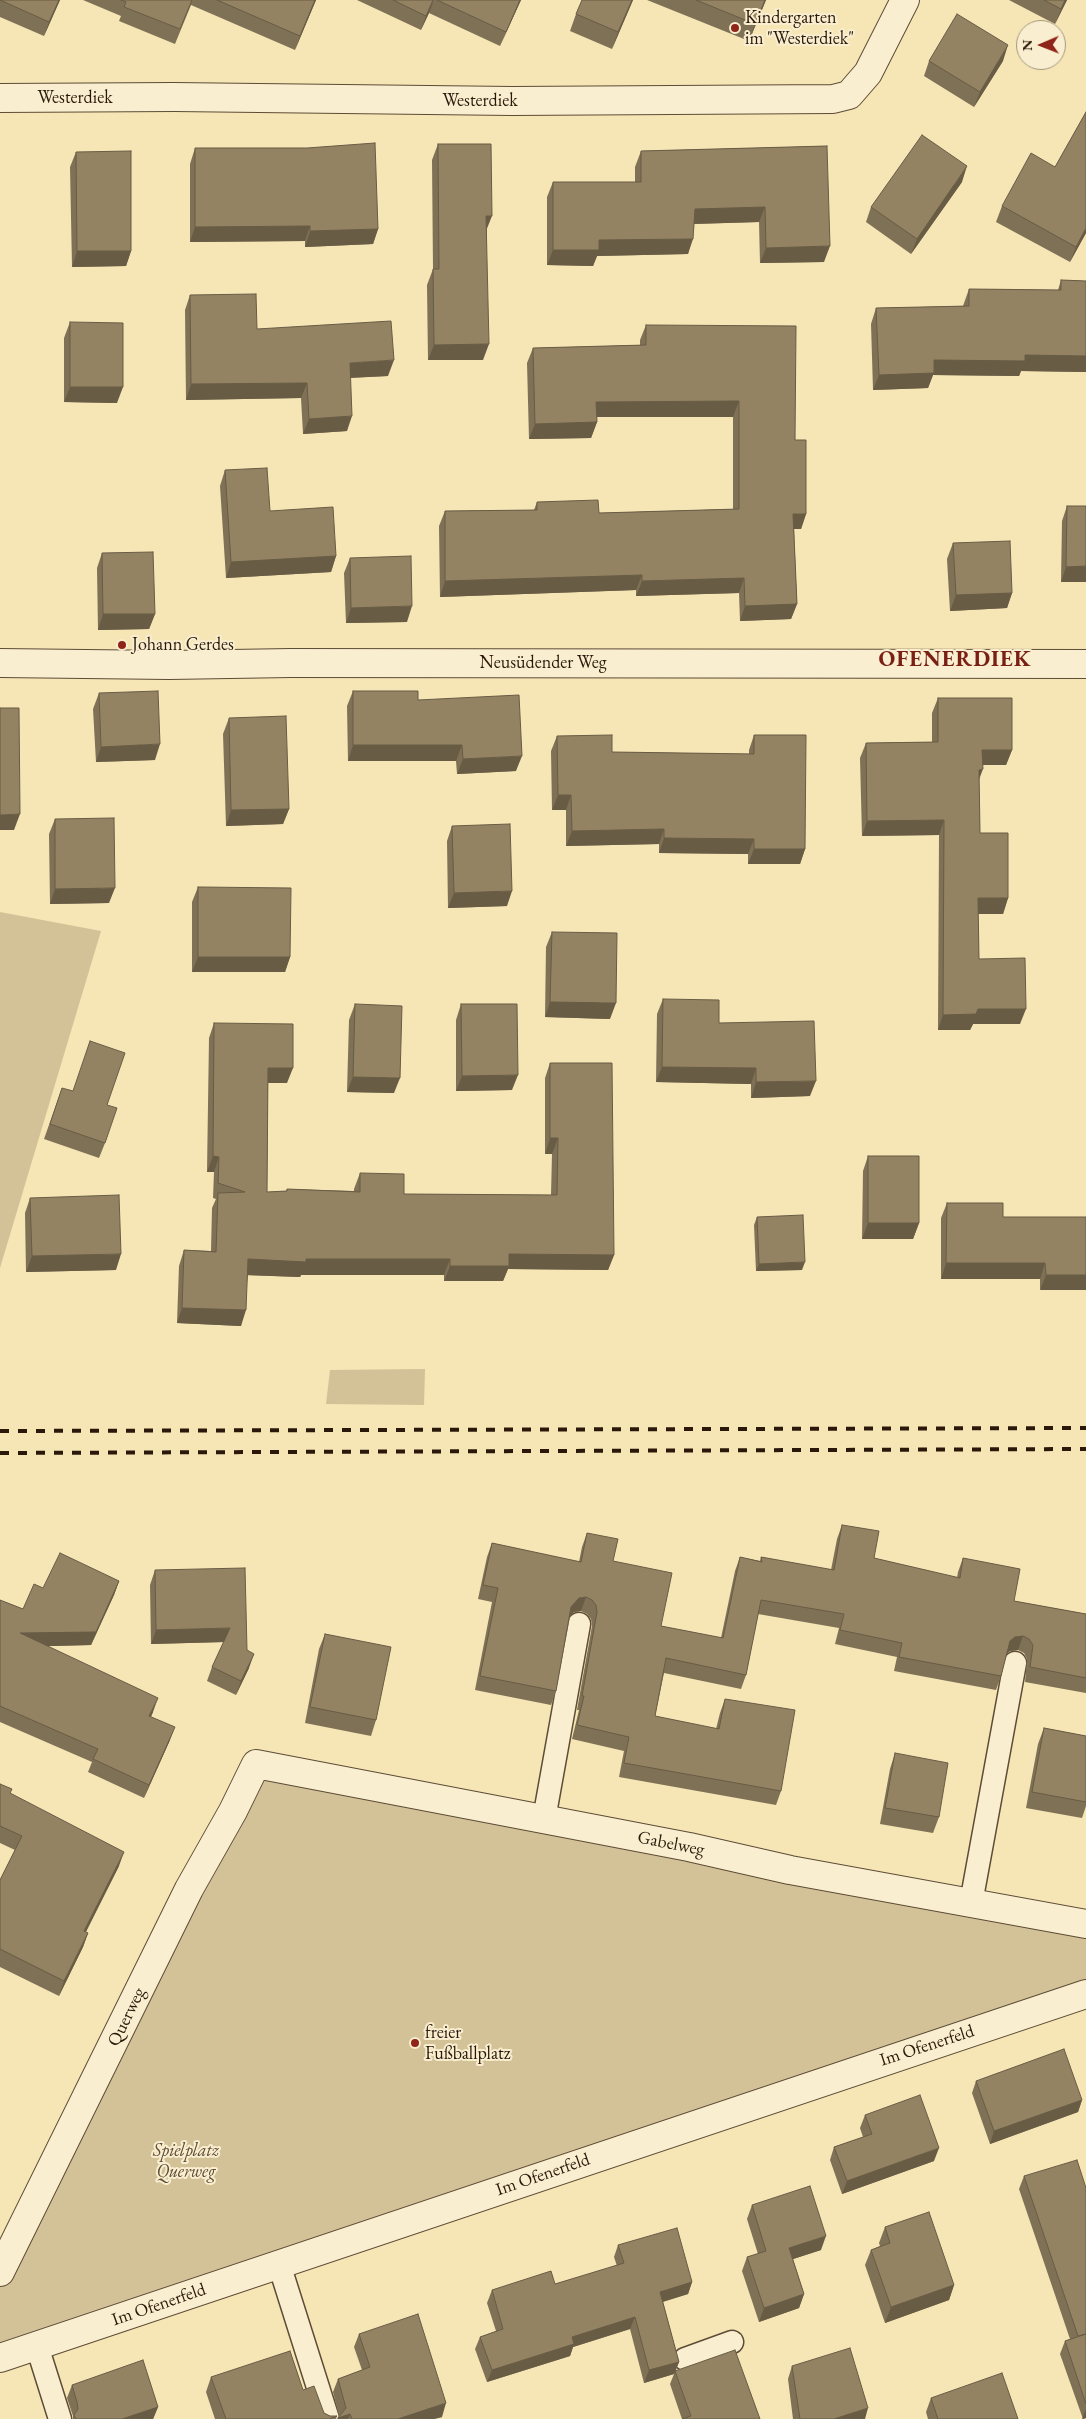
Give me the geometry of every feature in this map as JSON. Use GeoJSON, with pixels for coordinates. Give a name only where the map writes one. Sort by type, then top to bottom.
{"type":"FeatureCollection","features":[{"type":"Feature","properties":{"kind":"street","name":"Westerdiek"},"geometry":{"type":"LineString","coordinates":[[0,98],[174,97],[531,101],[833,99],[849,95],[868,73],[905,0]]}},
{"type":"Feature","properties":{"kind":"street","name":"Neusüdender Weg"},"geometry":{"type":"LineString","coordinates":[[0,663],[170,665],[291,663],[1086,664]]}},
{"type":"Feature","properties":{"kind":"street","name":"Gabelweg"},"geometry":{"type":"LineString","coordinates":[[256,1764],[689,1847],[790,1870],[1086,1924]]}},
{"type":"Feature","properties":{"kind":"street","name":"Querweg"},"geometry":{"type":"LineString","coordinates":[[0,2272],[189,1889],[233,1811],[256,1764]]}},
{"type":"Feature","properties":{"kind":"street","name":"Im Ofenerfeld"},"geometry":{"type":"LineString","coordinates":[[0,2358],[1086,1994]]}},
{"type":"Feature","properties":{"kind":"lane"},"geometry":{"type":"LineString","coordinates":[[544,1819],[580,1624]]}},
{"type":"Feature","properties":{"kind":"lane"},"geometry":{"type":"LineString","coordinates":[[971,1903],[1014,1663]]}},
{"type":"Feature","properties":{"kind":"lane"},"geometry":{"type":"LineString","coordinates":[[279,2264],[328,2419]]}},
{"type":"Feature","properties":{"kind":"lane"},"geometry":{"type":"LineString","coordinates":[[685,2359],[732,2342]]}},
{"type":"Feature","properties":{"kind":"lane"},"geometry":{"type":"LineString","coordinates":[[37,2346],[60,2419]]}},
{"type":"Feature","properties":{"kind":"green space"},"geometry":{"type":"Polygon","coordinates":[[[0,912],[101,931],[0,1268],[0,912]]]}},
{"type":"Feature","properties":{"kind":"green space"},"geometry":{"type":"Polygon","coordinates":[[[425,1369],[424,1405],[326,1404],[330,1370],[425,1369]]]}},
{"type":"Feature","properties":{"kind":"green space","name":"Spielplatz Querweg"},"geometry":{"type":"Polygon","coordinates":[[[256,1764],[1086,1923],[1086,1992],[0,2358],[0,2272],[256,1764]]]}},
{"type":"Feature","properties":{"kind":"building"},"geometry":{"type":"Polygon","coordinates":[[[0,0],[59,0],[49,22],[0,0]]]}},
{"type":"Feature","properties":{"kind":"building"},"geometry":{"type":"Polygon","coordinates":[[[121,0],[192,0],[180,29],[124,7],[126,2],[121,0]]]}},
{"type":"Feature","properties":{"kind":"building"},"geometry":{"type":"Polygon","coordinates":[[[217,0],[315,0],[300,36],[217,0]]]}},
{"type":"Feature","properties":{"kind":"building"},"geometry":{"type":"Polygon","coordinates":[[[393,0],[433,0],[426,16],[393,0]]]}},
{"type":"Feature","properties":{"kind":"building"},"geometry":{"type":"Polygon","coordinates":[[[437,0],[520,0],[506,32],[437,0]]]}},
{"type":"Feature","properties":{"kind":"building"},"geometry":{"type":"Polygon","coordinates":[[[582,0],[632,0],[618,32],[576,14],[582,0]]]}},
{"type":"Feature","properties":{"kind":"building"},"geometry":{"type":"Polygon","coordinates":[[[696,0],[765,0],[755,24],[696,0]]]}},
{"type":"Feature","properties":{"kind":"building"},"geometry":{"type":"Polygon","coordinates":[[[1044,0],[1065,0],[1061,9],[1044,0]]]}},
{"type":"Feature","properties":{"kind":"building"},"geometry":{"type":"Polygon","coordinates":[[[957,14],[1008,45],[980,92],[929,61],[957,14]]]}},
{"type":"Feature","properties":{"kind":"building"},"geometry":{"type":"Polygon","coordinates":[[[1086,112],[1086,228],[1076,247],[1002,206],[1031,153],[1055,167],[1086,112]]]}},
{"type":"Feature","properties":{"kind":"building"},"geometry":{"type":"Polygon","coordinates":[[[922,135],[967,166],[917,239],[871,207],[922,135]]]}},
{"type":"Feature","properties":{"kind":"building"},"geometry":{"type":"Polygon","coordinates":[[[375,143],[378,229],[310,231],[310,226],[195,227],[195,148],[307,148],[375,143]]]}},
{"type":"Feature","properties":{"kind":"building"},"geometry":{"type":"Polygon","coordinates":[[[438,144],[491,144],[492,216],[486,216],[489,344],[434,345],[433,269],[439,269],[438,144]]]}},
{"type":"Feature","properties":{"kind":"building"},"geometry":{"type":"Polygon","coordinates":[[[827,146],[830,246],[766,248],[765,207],[695,209],[693,239],[599,240],[599,250],[553,250],[553,182],[641,182],[641,151],[827,146]]]}},
{"type":"Feature","properties":{"kind":"building"},"geometry":{"type":"Polygon","coordinates":[[[131,151],[131,251],[77,251],[76,152],[131,151]]]}},
{"type":"Feature","properties":{"kind":"building"},"geometry":{"type":"Polygon","coordinates":[[[1061,280],[1086,281],[1086,356],[1025,355],[1025,361],[934,360],[934,373],[879,375],[876,308],[969,306],[969,289],[1061,290],[1061,280]]]}},
{"type":"Feature","properties":{"kind":"building"},"geometry":{"type":"Polygon","coordinates":[[[256,294],[257,329],[391,321],[394,360],[350,363],[352,416],[309,419],[307,383],[191,384],[190,295],[256,294]]]}},
{"type":"Feature","properties":{"kind":"building"},"geometry":{"type":"Polygon","coordinates":[[[70,322],[123,323],[123,387],[70,387],[70,322]]]}},
{"type":"Feature","properties":{"kind":"building"},"geometry":{"type":"Polygon","coordinates":[[[646,325],[796,326],[795,440],[806,440],[806,514],[793,514],[797,604],[745,606],[744,578],[642,581],[642,575],[445,581],[445,511],[537,510],[537,502],[598,500],[599,513],[739,509],[739,401],[596,402],[597,422],[535,424],[533,348],[646,345],[646,325]]]}},
{"type":"Feature","properties":{"kind":"building"},"geometry":{"type":"Polygon","coordinates":[[[267,468],[270,511],[333,507],[336,556],[231,562],[225,470],[267,468]]]}},
{"type":"Feature","properties":{"kind":"building"},"geometry":{"type":"Polygon","coordinates":[[[1067,506],[1086,506],[1086,566],[1066,567],[1067,506]]]}},
{"type":"Feature","properties":{"kind":"building"},"geometry":{"type":"Polygon","coordinates":[[[1010,541],[1012,593],[956,595],[953,543],[1010,541]]]}},
{"type":"Feature","properties":{"kind":"building"},"geometry":{"type":"Polygon","coordinates":[[[153,552],[155,614],[103,614],[102,553],[153,552]]]}},
{"type":"Feature","properties":{"kind":"building"},"geometry":{"type":"Polygon","coordinates":[[[411,556],[412,606],[351,608],[350,558],[411,556]]]}},
{"type":"Feature","properties":{"kind":"building"},"geometry":{"type":"Polygon","coordinates":[[[158,691],[160,744],[101,747],[99,693],[158,691]]]}},
{"type":"Feature","properties":{"kind":"building"},"geometry":{"type":"Polygon","coordinates":[[[353,691],[418,691],[418,700],[519,695],[522,756],[463,759],[462,745],[353,745],[353,691]]]}},
{"type":"Feature","properties":{"kind":"building"},"geometry":{"type":"Polygon","coordinates":[[[938,698],[1012,698],[1012,750],[982,750],[983,769],[979,770],[980,833],[1008,833],[1008,898],[978,898],[979,959],[1025,958],[1026,1009],[978,1009],[976,1014],[943,1015],[944,820],[867,821],[866,743],[938,742],[938,698]]]}},
{"type":"Feature","properties":{"kind":"building"},"geometry":{"type":"Polygon","coordinates":[[[0,708],[19,708],[20,814],[0,815],[0,708]]]}},
{"type":"Feature","properties":{"kind":"building"},"geometry":{"type":"Polygon","coordinates":[[[286,716],[289,809],[231,810],[229,718],[286,716]]]}},
{"type":"Feature","properties":{"kind":"building"},"geometry":{"type":"Polygon","coordinates":[[[612,735],[612,752],[754,754],[754,735],[806,735],[805,849],[754,849],[754,839],[664,838],[664,829],[572,831],[571,795],[558,795],[557,736],[612,735]]]}},
{"type":"Feature","properties":{"kind":"building"},"geometry":{"type":"Polygon","coordinates":[[[114,818],[115,888],[55,889],[55,819],[114,818]]]}},
{"type":"Feature","properties":{"kind":"building"},"geometry":{"type":"Polygon","coordinates":[[[510,824],[512,891],[454,893],[452,826],[510,824]]]}},
{"type":"Feature","properties":{"kind":"building"},"geometry":{"type":"Polygon","coordinates":[[[198,887],[291,888],[290,957],[198,957],[198,887]]]}},
{"type":"Feature","properties":{"kind":"building"},"geometry":{"type":"Polygon","coordinates":[[[552,932],[617,933],[616,1003],[550,1002],[552,932]]]}},
{"type":"Feature","properties":{"kind":"building"},"geometry":{"type":"Polygon","coordinates":[[[663,999],[719,1000],[719,1023],[814,1021],[816,1081],[756,1082],[756,1068],[662,1067],[663,999]]]}},
{"type":"Feature","properties":{"kind":"building"},"geometry":{"type":"Polygon","coordinates":[[[355,1004],[402,1006],[400,1078],[353,1077],[355,1004]]]}},
{"type":"Feature","properties":{"kind":"building"},"geometry":{"type":"Polygon","coordinates":[[[461,1004],[517,1004],[518,1075],[462,1076],[461,1004]]]}},
{"type":"Feature","properties":{"kind":"building"},"geometry":{"type":"Polygon","coordinates":[[[214,1023],[293,1024],[293,1068],[268,1068],[267,1192],[287,1191],[287,1189],[360,1192],[360,1173],[404,1174],[404,1194],[557,1195],[558,1138],[550,1138],[550,1063],[612,1063],[614,1255],[509,1254],[509,1266],[450,1266],[450,1259],[306,1259],[306,1262],[248,1259],[246,1310],[182,1308],[184,1250],[216,1252],[218,1193],[245,1192],[218,1183],[219,1157],[213,1156],[214,1023]]]}},
{"type":"Feature","properties":{"kind":"building"},"geometry":{"type":"Polygon","coordinates":[[[90,1041],[125,1053],[107,1105],[117,1108],[105,1143],[50,1124],[62,1088],[73,1091],[90,1041]]]}},
{"type":"Feature","properties":{"kind":"building"},"geometry":{"type":"Polygon","coordinates":[[[868,1156],[919,1156],[919,1223],[868,1223],[868,1156]]]}},
{"type":"Feature","properties":{"kind":"building"},"geometry":{"type":"Polygon","coordinates":[[[119,1195],[121,1254],[32,1256],[30,1198],[119,1195]]]}},
{"type":"Feature","properties":{"kind":"building"},"geometry":{"type":"Polygon","coordinates":[[[947,1203],[1003,1203],[1003,1217],[1086,1217],[1086,1275],[1046,1275],[1045,1263],[946,1263],[947,1203]]]}},
{"type":"Feature","properties":{"kind":"building"},"geometry":{"type":"Polygon","coordinates":[[[803,1215],[805,1262],[759,1264],[757,1217],[803,1215]]]}},
{"type":"Feature","properties":{"kind":"building"},"geometry":{"type":"Polygon","coordinates":[[[842,1525],[879,1531],[874,1558],[960,1578],[963,1558],[1020,1569],[1014,1601],[1086,1614],[1086,1678],[1030,1667],[1033,1645],[1029,1639],[1023,1636],[1015,1637],[1010,1641],[1001,1676],[899,1657],[902,1643],[840,1630],[844,1614],[761,1600],[746,1675],[666,1658],[655,1716],[719,1729],[725,1699],[795,1710],[781,1791],[624,1763],[629,1737],[577,1725],[584,1696],[582,1696],[597,1612],[596,1605],[586,1597],[579,1598],[571,1607],[556,1691],[480,1676],[498,1588],[483,1585],[492,1543],[581,1562],[587,1533],[618,1539],[613,1561],[672,1573],[661,1626],[723,1638],[740,1557],[762,1562],[761,1557],[834,1570],[842,1525]]]}},
{"type":"Feature","properties":{"kind":"building"},"geometry":{"type":"Polygon","coordinates":[[[60,1553],[119,1581],[96,1632],[20,1633],[158,1698],[149,1716],[175,1727],[149,1785],[93,1759],[98,1749],[0,1706],[0,1600],[23,1609],[34,1584],[43,1588],[60,1553]]]}},
{"type":"Feature","properties":{"kind":"building"},"geometry":{"type":"Polygon","coordinates":[[[245,1568],[247,1650],[254,1654],[241,1681],[212,1667],[230,1628],[156,1630],[155,1570],[245,1568]]]}},
{"type":"Feature","properties":{"kind":"building"},"geometry":{"type":"Polygon","coordinates":[[[325,1634],[391,1647],[376,1720],[310,1707],[325,1634]]]}},
{"type":"Feature","properties":{"kind":"building"},"geometry":{"type":"Polygon","coordinates":[[[1044,1728],[1086,1736],[1086,1802],[1032,1792],[1044,1728]]]}},
{"type":"Feature","properties":{"kind":"building"},"geometry":{"type":"Polygon","coordinates":[[[895,1753],[948,1763],[939,1817],[885,1808],[895,1753]]]}},
{"type":"Feature","properties":{"kind":"building"},"geometry":{"type":"Polygon","coordinates":[[[0,1784],[12,1789],[10,1793],[124,1852],[84,1931],[88,1933],[64,1981],[0,1949],[0,1880],[22,1836],[0,1826],[0,1784]]]}},
{"type":"Feature","properties":{"kind":"building"},"geometry":{"type":"Polygon","coordinates":[[[1064,2049],[1082,2100],[994,2131],[976,2081],[1064,2049]]]}},
{"type":"Feature","properties":{"kind":"building"},"geometry":{"type":"Polygon","coordinates":[[[920,2095],[939,2148],[847,2181],[834,2147],[872,2134],[865,2115],[920,2095]]]}},
{"type":"Feature","properties":{"kind":"building"},"geometry":{"type":"Polygon","coordinates":[[[1077,2160],[1086,2188],[1086,2334],[1078,2336],[1024,2176],[1077,2160]]]}},
{"type":"Feature","properties":{"kind":"building"},"geometry":{"type":"Polygon","coordinates":[[[810,2186],[826,2236],[789,2248],[804,2294],[764,2308],[747,2257],[766,2251],[752,2205],[810,2186]]]}},
{"type":"Feature","properties":{"kind":"building"},"geometry":{"type":"Polygon","coordinates":[[[929,2212],[954,2285],[891,2307],[871,2250],[890,2243],[885,2227],[929,2212]]]}},
{"type":"Feature","properties":{"kind":"building"},"geometry":{"type":"Polygon","coordinates":[[[677,2228],[692,2282],[660,2292],[679,2362],[649,2370],[635,2317],[572,2337],[574,2344],[492,2370],[480,2337],[503,2329],[492,2290],[551,2271],[555,2284],[624,2263],[618,2245],[677,2228]]]}},
{"type":"Feature","properties":{"kind":"building"},"geometry":{"type":"Polygon","coordinates":[[[418,2314],[446,2403],[398,2419],[352,2419],[350,2414],[338,2418],[346,2408],[338,2379],[370,2367],[359,2334],[418,2314]]]}},
{"type":"Feature","properties":{"kind":"building"},"geometry":{"type":"Polygon","coordinates":[[[1086,2334],[1086,2404],[1065,2341],[1086,2334]]]}},
{"type":"Feature","properties":{"kind":"building"},"geometry":{"type":"Polygon","coordinates":[[[850,2348],[868,2408],[834,2419],[800,2419],[792,2366],[850,2348]]]}},
{"type":"Feature","properties":{"kind":"building"},"geometry":{"type":"Polygon","coordinates":[[[735,2350],[760,2419],[682,2419],[691,2416],[675,2371],[735,2350]]]}},
{"type":"Feature","properties":{"kind":"building"},"geometry":{"type":"Polygon","coordinates":[[[290,2351],[303,2390],[314,2386],[324,2413],[330,2416],[337,2416],[329,2419],[226,2419],[211,2377],[290,2351]]]}},
{"type":"Feature","properties":{"kind":"building"},"geometry":{"type":"Polygon","coordinates":[[[143,2360],[158,2407],[122,2419],[76,2419],[74,2415],[78,2409],[72,2385],[143,2360]]]}},
{"type":"Feature","properties":{"kind":"building"},"geometry":{"type":"Polygon","coordinates":[[[1002,2373],[1018,2419],[938,2419],[931,2398],[1002,2373]]]}},
{"type":"Feature","properties":{"kind":"railway"},"geometry":{"type":"LineString","coordinates":[[0,1431],[1086,1428]]}},
{"type":"Feature","properties":{"kind":"railway"},"geometry":{"type":"LineString","coordinates":[[0,1453],[1086,1449]]}},
{"type":"Feature","properties":{"kind":"place","name":"Kindergarten im \"Westerdiek\""},"geometry":{"type":"Point","coordinates":[735,28]}},
{"type":"Feature","properties":{"kind":"place","name":"Johann Gerdes"},"geometry":{"type":"Point","coordinates":[122,645]}},
{"type":"Feature","properties":{"kind":"place","name":"freier Fußballplatz"},"geometry":{"type":"Point","coordinates":[415,2043]}},
{"type":"Feature","properties":{"kind":"district","name":"OFENERDIEK"},"geometry":{"type":"Point","coordinates":[955,660]}}]}
